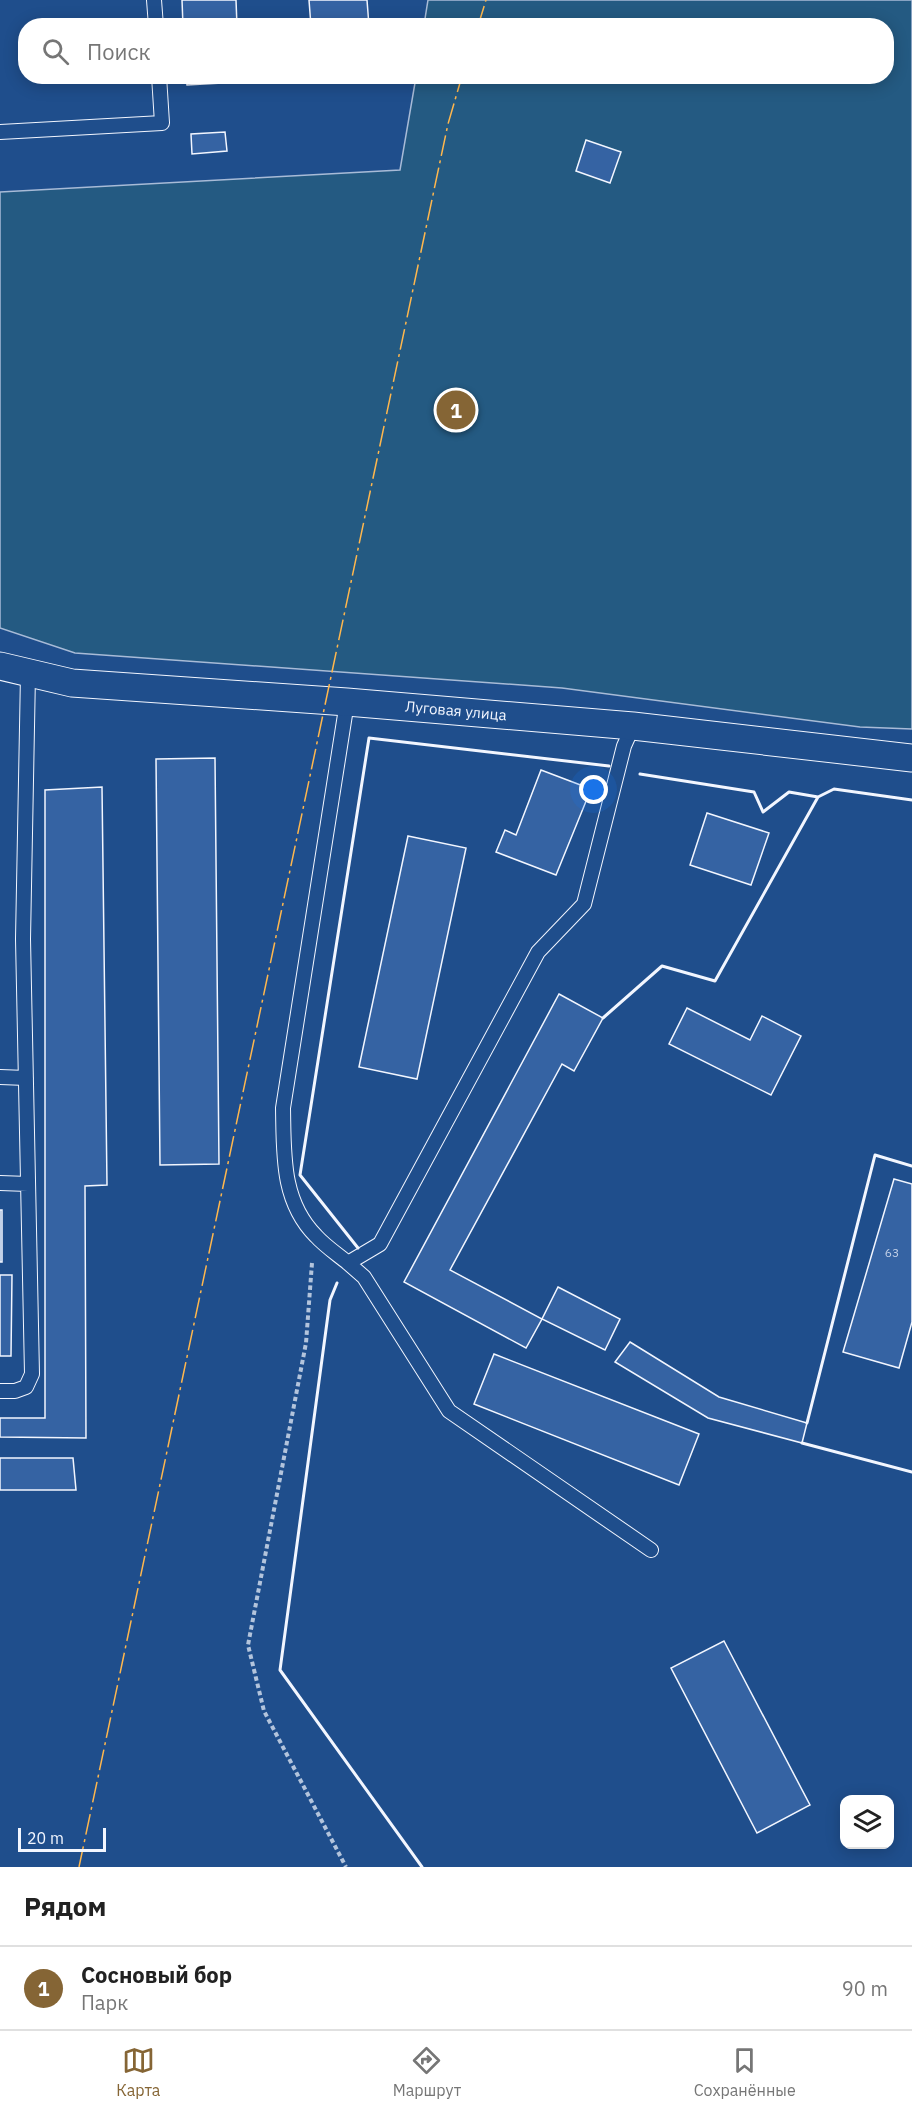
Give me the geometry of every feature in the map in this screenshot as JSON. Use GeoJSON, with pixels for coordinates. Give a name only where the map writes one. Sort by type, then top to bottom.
{"type":"FeatureCollection","features":[{"type":"Feature","properties":{"kind":"street","name":"Луговая улица"},"geometry":{"type":"LineString","coordinates":[[0,666],[72,683],[347,702],[633,726],[912,758]]}},
{"type":"Feature","properties":{"kind":"lane"},"geometry":{"type":"LineString","coordinates":[[154,0],[155,18]]}},
{"type":"Feature","properties":{"kind":"lane"},"geometry":{"type":"LineString","coordinates":[[0,132],[162,123],[160,84]]}},
{"type":"Feature","properties":{"kind":"lane"},"geometry":{"type":"LineString","coordinates":[[0,1391],[15,1391],[26,1387],[32,1374],[23,939],[28,674]]}},
{"type":"Feature","properties":{"kind":"lane"},"geometry":{"type":"LineString","coordinates":[[347,702],[283,1108],[284,1174],[294,1203],[315,1235],[364,1277],[449,1411],[651,1550]]}},
{"type":"Feature","properties":{"kind":"lane"},"geometry":{"type":"LineString","coordinates":[[348,1263],[380,1244],[538,952],[584,904],[624,746],[633,726]]}},
{"type":"Feature","properties":{"kind":"lane"},"geometry":{"type":"LineString","coordinates":[[0,1077],[26,1078]]}},
{"type":"Feature","properties":{"kind":"lane"},"geometry":{"type":"LineString","coordinates":[[0,1183],[28,1184]]}},
{"type":"Feature","properties":{"kind":"path"},"geometry":{"type":"LineString","coordinates":[[315,1235],[306,1343],[248,1645],[264,1711],[346,1867]]}},
{"type":"Feature","properties":{"kind":"shaded area"},"geometry":{"type":"Polygon","coordinates":[[[428,0],[912,0],[912,729],[860,727],[562,688],[75,653],[0,628],[0,192],[400,170],[415,84],[894,84],[894,18],[425,18],[428,0]]]}},
{"type":"Feature","properties":{"kind":"building"},"geometry":{"type":"Polygon","coordinates":[[[182,0],[236,0],[237,18],[183,18],[182,0]]]}},
{"type":"Feature","properties":{"kind":"building"},"geometry":{"type":"Polygon","coordinates":[[[309,0],[367,0],[368,18],[310,18],[309,0]]]}},
{"type":"Feature","properties":{"kind":"building"},"geometry":{"type":"Polygon","coordinates":[[[225,132],[227,151],[192,154],[191,134],[225,132]]]}},
{"type":"Feature","properties":{"kind":"building"},"geometry":{"type":"Polygon","coordinates":[[[586,140],[621,152],[610,183],[576,171],[586,140]]]}},
{"type":"Feature","properties":{"kind":"building"},"geometry":{"type":"Polygon","coordinates":[[[215,758],[219,1164],[160,1165],[156,759],[215,758]]]}},
{"type":"Feature","properties":{"kind":"building"},"geometry":{"type":"Polygon","coordinates":[[[541,770],[591,789],[556,875],[496,852],[505,830],[516,835],[541,770]]]}},
{"type":"Feature","properties":{"kind":"building"},"geometry":{"type":"Polygon","coordinates":[[[102,787],[107,1185],[85,1186],[86,1438],[0,1437],[0,1418],[45,1418],[45,790],[102,787]]]}},
{"type":"Feature","properties":{"kind":"building"},"geometry":{"type":"Polygon","coordinates":[[[707,813],[769,833],[751,885],[690,865],[707,813]]]}},
{"type":"Feature","properties":{"kind":"building"},"geometry":{"type":"Polygon","coordinates":[[[408,836],[466,848],[417,1079],[359,1067],[408,836]]]}},
{"type":"Feature","properties":{"kind":"building"},"geometry":{"type":"Polygon","coordinates":[[[559,994],[603,1018],[574,1071],[562,1064],[450,1270],[542,1319],[526,1348],[404,1282],[559,994]]]}},
{"type":"Feature","properties":{"kind":"building"},"geometry":{"type":"Polygon","coordinates":[[[687,1008],[750,1040],[762,1016],[801,1036],[771,1095],[669,1044],[687,1008]]]}},
{"type":"Feature","properties":{"kind":"building"},"geometry":{"type":"Polygon","coordinates":[[[894,1179],[912,1184],[912,1322],[899,1368],[843,1352],[894,1179]]]}},
{"type":"Feature","properties":{"kind":"building"},"geometry":{"type":"Polygon","coordinates":[[[0,1210],[2,1210],[2,1262],[0,1262],[0,1210]]]}},
{"type":"Feature","properties":{"kind":"building"},"geometry":{"type":"Polygon","coordinates":[[[0,1275],[12,1275],[11,1356],[0,1356],[0,1275]]]}},
{"type":"Feature","properties":{"kind":"building"},"geometry":{"type":"Polygon","coordinates":[[[558,1287],[620,1319],[605,1350],[542,1319],[558,1287]]]}},
{"type":"Feature","properties":{"kind":"building"},"geometry":{"type":"Polygon","coordinates":[[[630,1342],[719,1397],[807,1423],[802,1443],[708,1418],[615,1362],[630,1342]]]}},
{"type":"Feature","properties":{"kind":"building"},"geometry":{"type":"Polygon","coordinates":[[[494,1354],[699,1434],[679,1485],[474,1404],[494,1354]]]}},
{"type":"Feature","properties":{"kind":"building"},"geometry":{"type":"Polygon","coordinates":[[[0,1458],[73,1458],[76,1490],[0,1490],[0,1458]]]}},
{"type":"Feature","properties":{"kind":"building"},"geometry":{"type":"Polygon","coordinates":[[[724,1641],[810,1805],[757,1833],[671,1668],[724,1641]]]}},
{"type":"Feature","properties":{"kind":"wall"},"geometry":{"type":"LineString","coordinates":[[358,1248],[300,1175],[369,738],[609,766]]}},
{"type":"Feature","properties":{"kind":"wall"},"geometry":{"type":"LineString","coordinates":[[603,1018],[662,966],[715,981],[818,797],[789,792],[763,812],[754,792],[640,774]]}},
{"type":"Feature","properties":{"kind":"wall"},"geometry":{"type":"LineString","coordinates":[[818,797],[834,789],[912,800]]}},
{"type":"Feature","properties":{"kind":"wall"},"geometry":{"type":"LineString","coordinates":[[807,1423],[875,1155],[912,1166]]}},
{"type":"Feature","properties":{"kind":"wall"},"geometry":{"type":"LineString","coordinates":[[337,1283],[330,1300],[280,1670],[422,1867]]}},
{"type":"Feature","properties":{"kind":"wall"},"geometry":{"type":"LineString","coordinates":[[802,1443],[912,1472]]}},
{"type":"Feature","properties":{"kind":"power"},"geometry":{"type":"LineString","coordinates":[[480,18],[486,0]]}},
{"type":"Feature","properties":{"kind":"power"},"geometry":{"type":"LineString","coordinates":[[79,1867],[448,124],[460,84]]}},
{"type":"Feature","properties":{"kind":"place","name":"Сосновый бор"},"geometry":{"type":"Point","coordinates":[456,410]}}]}
